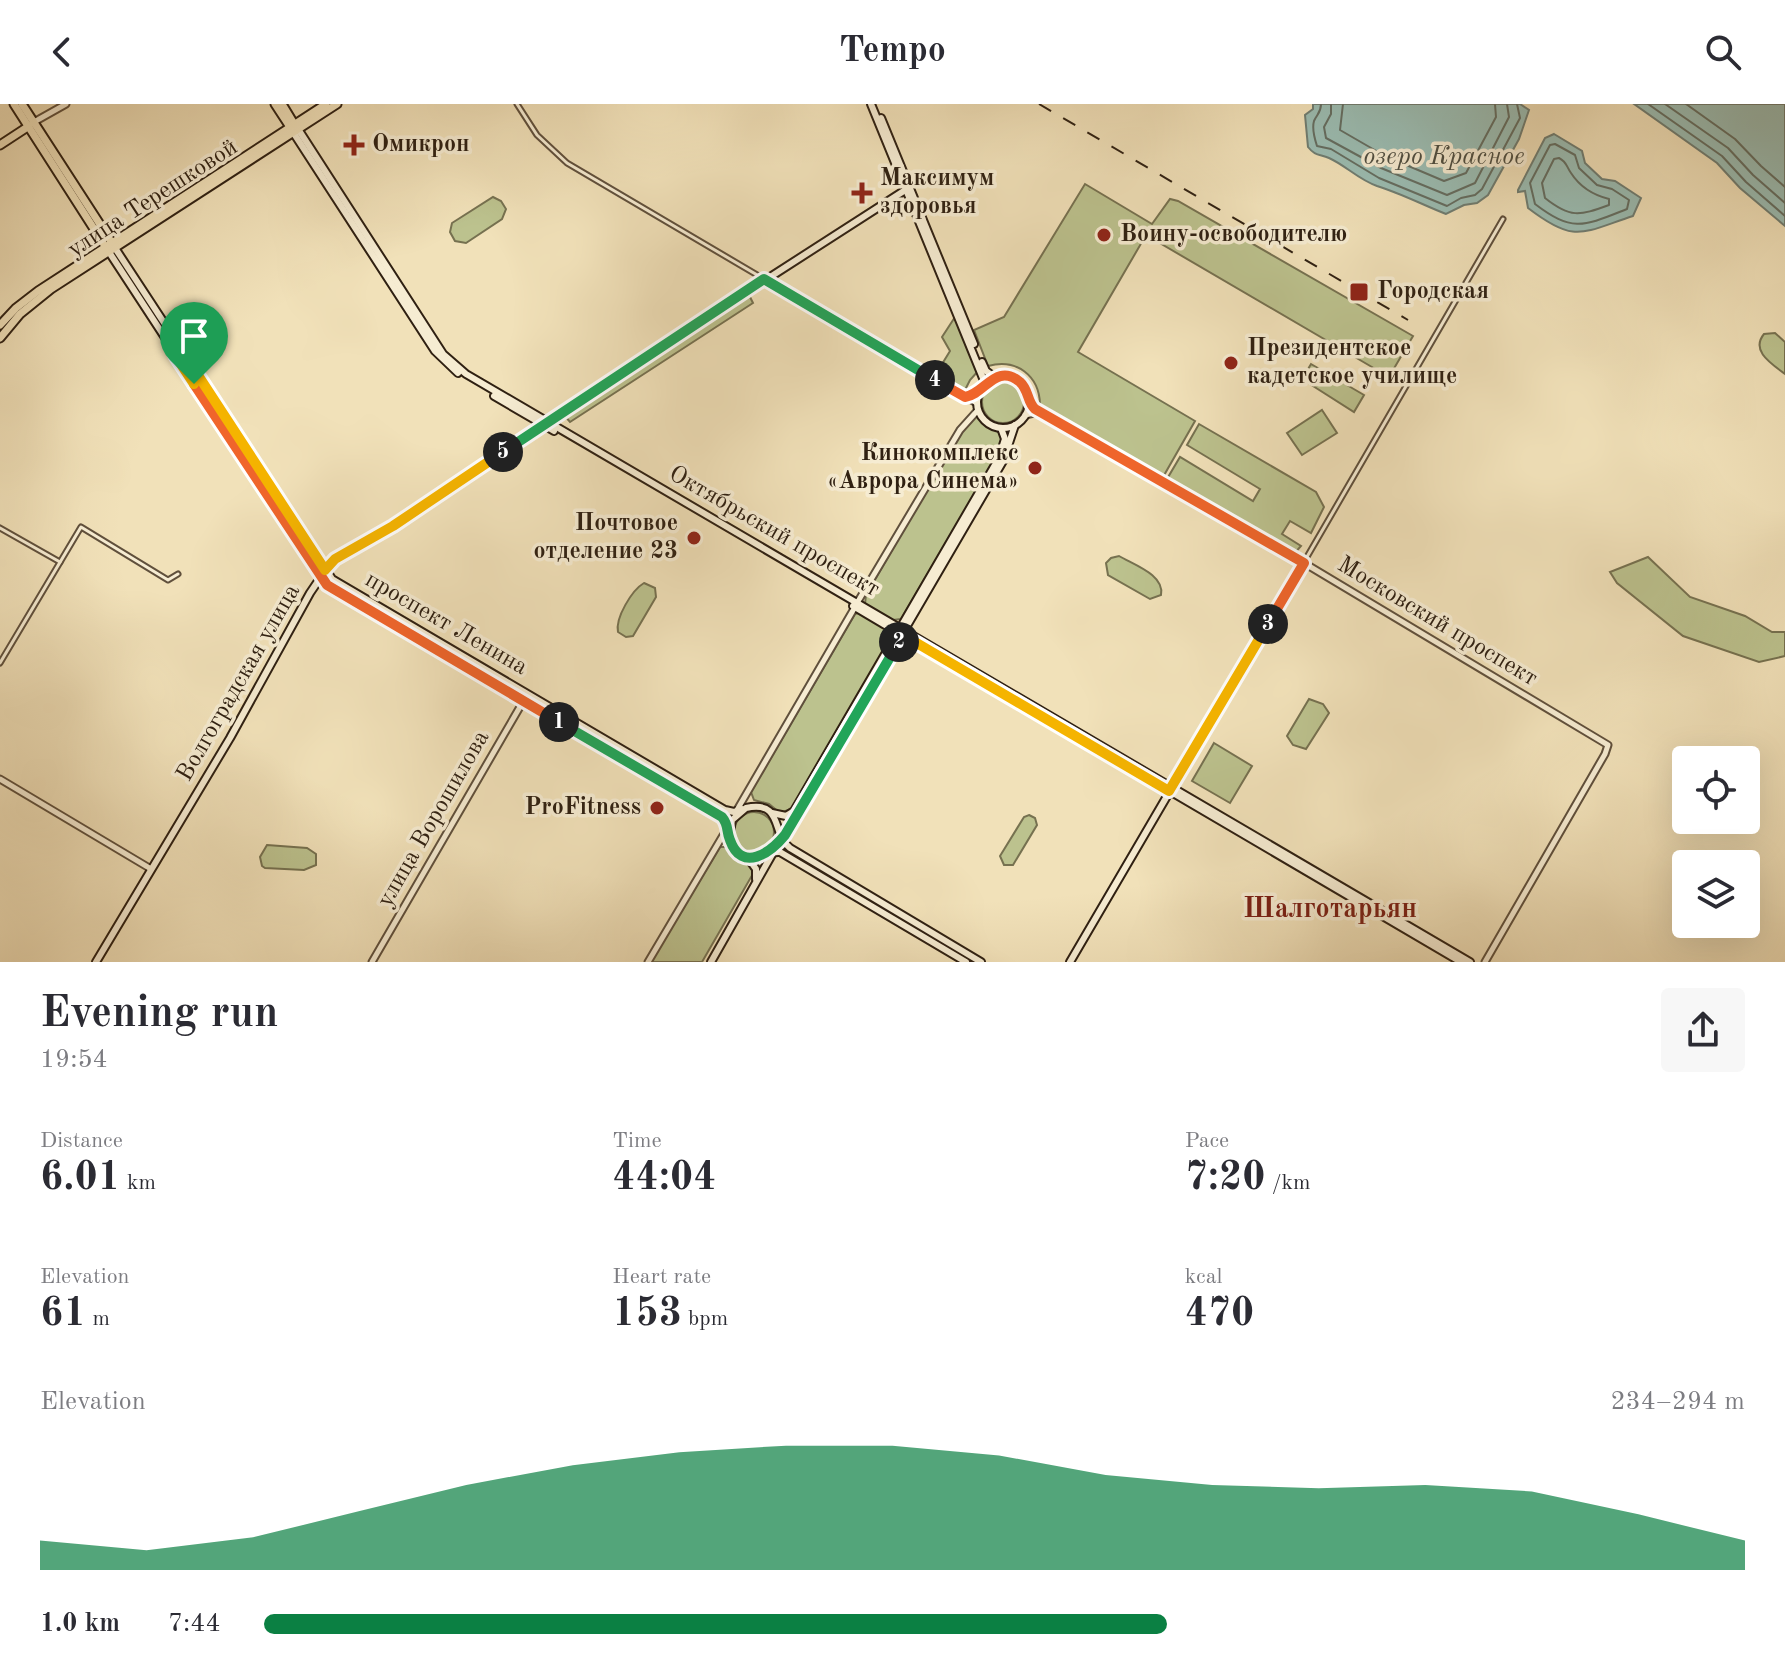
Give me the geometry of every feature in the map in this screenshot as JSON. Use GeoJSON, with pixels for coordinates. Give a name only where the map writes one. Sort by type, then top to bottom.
{"type":"FeatureCollection","features":[{"type":"Feature","properties":{"kind":"main road","name":"проспект Ленина"},"geometry":{"type":"LineString","coordinates":[[14,104],[190,363],[325,570],[339,585],[722,817],[733,820]]}},
{"type":"Feature","properties":{"kind":"main road","name":"проспект Ленина"},"geometry":{"type":"LineString","coordinates":[[22,104],[30,124]]}},
{"type":"Feature","properties":{"kind":"main road","name":"Октябрьский проспект"},"geometry":{"type":"LineString","coordinates":[[275,104],[443,354],[466,374],[545,424],[1470,962]]}},
{"type":"Feature","properties":{"kind":"main road","name":"Октябрьский проспект"},"geometry":{"type":"LineString","coordinates":[[282,104],[294,128]]}},
{"type":"Feature","properties":{"kind":"main road","name":"улица Терешковой"},"geometry":{"type":"LineString","coordinates":[[294,128],[326,104]]}},
{"type":"Feature","properties":{"kind":"main road","name":"улица Терешковой"},"geometry":{"type":"LineString","coordinates":[[0,325],[21,303],[294,128],[337,104]]}},
{"type":"Feature","properties":{"kind":"main road"},"geometry":{"type":"LineString","coordinates":[[873,104],[985,383]]}},
{"type":"Feature","properties":{"kind":"main road"},"geometry":{"type":"LineString","coordinates":[[0,142],[30,124]]}},
{"type":"Feature","properties":{"kind":"main road"},"geometry":{"type":"LineString","coordinates":[[907,188],[980,358],[986,371],[994,377]]}},
{"type":"Feature","properties":{"kind":"main road","name":"Волгоградская улица"},"geometry":{"type":"LineString","coordinates":[[96,962],[230,738],[320,577],[335,559],[393,526],[764,279],[907,188]]}},
{"type":"Feature","properties":{"kind":"main road","name":"проспект Ленина"},"geometry":{"type":"LineString","coordinates":[[110,246],[175,355],[320,577],[336,591],[725,810],[733,820]]}},
{"type":"Feature","properties":{"kind":"main road","name":"улица Терешковой"},"geometry":{"type":"LineString","coordinates":[[0,338],[25,308],[110,246]]}},
{"type":"Feature","properties":{"kind":"main road"},"geometry":{"type":"LineString","coordinates":[[175,355],[190,363]]}},
{"type":"Feature","properties":{"kind":"main road"},"geometry":{"type":"LineString","coordinates":[[709,962],[757,878],[756,869],[731,844],[733,820],[757,806],[786,816],[794,811],[901,632],[1003,461],[1015,425],[1025,415],[1029,402],[1019,382],[1007,376],[994,377],[985,383],[979,393],[978,408],[987,422],[1001,428],[1006,436],[1002,451],[901,632],[709,962]]}},
{"type":"Feature","properties":{"kind":"main road"},"geometry":{"type":"LineString","coordinates":[[1001,428],[1015,425]]}},
{"type":"Feature","properties":{"kind":"main road"},"geometry":{"type":"LineString","coordinates":[[1067,962],[1171,789]]}},
{"type":"Feature","properties":{"kind":"main road","name":"Октябрьский проспект"},"geometry":{"type":"LineString","coordinates":[[1171,789],[1461,962]]}},
{"type":"Feature","properties":{"kind":"main road"},"geometry":{"type":"LineString","coordinates":[[772,813],[776,845],[786,855],[966,962]]}},
{"type":"Feature","properties":{"kind":"main road"},"geometry":{"type":"LineString","coordinates":[[745,856],[758,857],[776,845],[790,848],[981,962]]}},
{"type":"Feature","properties":{"kind":"street"},"geometry":{"type":"LineString","coordinates":[[30,124],[66,104]]}},
{"type":"Feature","properties":{"kind":"street"},"geometry":{"type":"LineString","coordinates":[[517,104],[537,135],[567,163],[965,397],[978,408],[960,430],[648,962]]}},
{"type":"Feature","properties":{"kind":"street"},"geometry":{"type":"LineString","coordinates":[[1171,789],[1503,219]]}},
{"type":"Feature","properties":{"kind":"street"},"geometry":{"type":"LineString","coordinates":[[965,397],[979,393]]}},
{"type":"Feature","properties":{"kind":"street","name":"Московский проспект"},"geometry":{"type":"LineString","coordinates":[[1029,402],[1040,412],[1304,563],[1608,745],[1485,962]]}},
{"type":"Feature","properties":{"kind":"street"},"geometry":{"type":"LineString","coordinates":[[1025,415],[1040,412]]}},
{"type":"Feature","properties":{"kind":"street"},"geometry":{"type":"LineString","coordinates":[[0,663],[81,527],[168,580],[178,574]]}},
{"type":"Feature","properties":{"kind":"street"},"geometry":{"type":"LineString","coordinates":[[0,528],[60,562]]}},
{"type":"Feature","properties":{"kind":"street","name":"улица Ворошилова"},"geometry":{"type":"LineString","coordinates":[[372,962],[525,698]]}},
{"type":"Feature","properties":{"kind":"street"},"geometry":{"type":"LineString","coordinates":[[0,779],[151,869]]}},
{"type":"Feature","properties":{"kind":"green space"},"geometry":{"type":"Polygon","coordinates":[[[1085,184],[1152,224],[1170,199],[1178,201],[1413,336],[1389,377],[1146,235],[1078,352],[1195,421],[1163,477],[1040,404],[1036,385],[1017,367],[988,366],[974,330],[1004,317],[1085,184]]]}},
{"type":"Feature","properties":{"kind":"green space"},"geometry":{"type":"Polygon","coordinates":[[[493,197],[501,201],[506,209],[502,219],[466,243],[455,241],[450,232],[452,223],[493,197]]]}},
{"type":"Feature","properties":{"kind":"green space"},"geometry":{"type":"Polygon","coordinates":[[[747,291],[753,303],[570,422],[563,414],[747,291]]]}},
{"type":"Feature","properties":{"kind":"green space"},"geometry":{"type":"Polygon","coordinates":[[[955,317],[979,370],[964,392],[936,374],[950,351],[942,337],[955,317]]]}},
{"type":"Feature","properties":{"kind":"green space"},"geometry":{"type":"Polygon","coordinates":[[[1775,333],[1785,342],[1785,374],[1761,351],[1760,340],[1764,334],[1775,333]]]}},
{"type":"Feature","properties":{"kind":"green space"},"geometry":{"type":"Polygon","coordinates":[[[1311,364],[1364,395],[1354,412],[1302,379],[1311,364]]]}},
{"type":"Feature","properties":{"kind":"green space"},"geometry":{"type":"Polygon","coordinates":[[[1003,381],[1018,387],[1024,402],[1018,417],[1003,423],[988,417],[982,402],[988,387],[1003,381]]]}},
{"type":"Feature","properties":{"kind":"green space"},"geometry":{"type":"Polygon","coordinates":[[[1322,410],[1337,433],[1302,455],[1287,433],[1322,410]]]}},
{"type":"Feature","properties":{"kind":"green space"},"geometry":{"type":"Polygon","coordinates":[[[976,416],[1003,435],[999,452],[901,619],[893,620],[865,604],[866,595],[957,438],[976,416]]]}},
{"type":"Feature","properties":{"kind":"green space"},"geometry":{"type":"Polygon","coordinates":[[[1199,424],[1316,492],[1324,507],[1311,533],[1290,521],[1282,534],[1301,546],[1294,554],[1167,479],[1180,457],[1253,501],[1260,489],[1187,445],[1199,424]]]}},
{"type":"Feature","properties":{"kind":"green space"},"geometry":{"type":"Polygon","coordinates":[[[1119,556],[1153,576],[1161,588],[1161,595],[1150,599],[1108,575],[1106,563],[1119,556]]]}},
{"type":"Feature","properties":{"kind":"green space"},"geometry":{"type":"Polygon","coordinates":[[[1648,557],[1690,597],[1745,616],[1772,632],[1785,632],[1785,656],[1759,662],[1683,636],[1617,583],[1610,572],[1648,557]]]}},
{"type":"Feature","properties":{"kind":"green space"},"geometry":{"type":"Polygon","coordinates":[[[644,583],[655,588],[656,597],[633,636],[626,637],[618,632],[619,619],[630,598],[644,583]]]}},
{"type":"Feature","properties":{"kind":"green space"},"geometry":{"type":"Polygon","coordinates":[[[861,612],[889,629],[891,638],[791,809],[780,813],[769,804],[754,800],[751,792],[855,614],[861,612]]]}},
{"type":"Feature","properties":{"kind":"green space"},"geometry":{"type":"Polygon","coordinates":[[[1309,699],[1323,704],[1329,713],[1306,749],[1293,745],[1287,736],[1309,699]]]}},
{"type":"Feature","properties":{"kind":"green space"},"geometry":{"type":"Polygon","coordinates":[[[1214,743],[1252,766],[1230,803],[1192,781],[1214,743]]]}},
{"type":"Feature","properties":{"kind":"green space"},"geometry":{"type":"Polygon","coordinates":[[[754,812],[768,818],[774,832],[768,846],[754,852],[740,846],[734,832],[740,818],[754,812]]]}},
{"type":"Feature","properties":{"kind":"green space"},"geometry":{"type":"Polygon","coordinates":[[[1029,815],[1035,818],[1037,825],[1013,865],[1004,865],[1000,856],[1024,817],[1029,815]]]}},
{"type":"Feature","properties":{"kind":"green space"},"geometry":{"type":"Polygon","coordinates":[[[267,845],[307,848],[316,854],[316,865],[304,870],[265,868],[260,857],[267,845]]]}},
{"type":"Feature","properties":{"kind":"green space"},"geometry":{"type":"Polygon","coordinates":[[[720,847],[725,847],[750,864],[754,872],[702,962],[651,962],[720,847]]]}},
{"type":"Feature","properties":{"kind":"water","name":"озеро Красное"},"geometry":{"type":"Polygon","coordinates":[[[1313,104],[1520,104],[1529,110],[1519,139],[1488,195],[1477,203],[1464,205],[1446,214],[1370,183],[1335,161],[1313,152],[1308,147],[1305,115],[1313,109],[1313,104]]]}},
{"type":"Feature","properties":{"kind":"water"},"geometry":{"type":"Polygon","coordinates":[[[1634,104],[1785,104],[1785,226],[1740,188],[1717,163],[1634,104]]]}},
{"type":"Feature","properties":{"kind":"water"},"geometry":{"type":"Polygon","coordinates":[[[1554,134],[1582,151],[1585,163],[1602,179],[1615,181],[1641,198],[1633,216],[1579,232],[1557,227],[1528,208],[1525,191],[1518,190],[1545,138],[1554,134]]]}},
{"type":"Feature","properties":{"kind":"railway"},"geometry":{"type":"LineString","coordinates":[[1039,104],[1408,320]]}},
{"type":"Feature","properties":{"kind":"place","name":"Омикрон"},"geometry":{"type":"Point","coordinates":[354,145]}},
{"type":"Feature","properties":{"kind":"place","name":"Максимум здоровья"},"geometry":{"type":"Point","coordinates":[862,193]}},
{"type":"Feature","properties":{"kind":"place","name":"Воину-освободителю"},"geometry":{"type":"Point","coordinates":[1104,235]}},
{"type":"Feature","properties":{"kind":"place","name":"Городская"},"geometry":{"type":"Point","coordinates":[1359,292]}},
{"type":"Feature","properties":{"kind":"place","name":"Президентское кадетское училище"},"geometry":{"type":"Point","coordinates":[1231,363]}},
{"type":"Feature","properties":{"kind":"place","name":"Кинокомплекс «Аврора Синема»"},"geometry":{"type":"Point","coordinates":[1035,468]}},
{"type":"Feature","properties":{"kind":"place","name":"Почтовое отделение 23"},"geometry":{"type":"Point","coordinates":[694,538]}},
{"type":"Feature","properties":{"kind":"place","name":"ProFitness"},"geometry":{"type":"Point","coordinates":[657,808]}},
{"type":"Feature","properties":{"kind":"district","name":"Шалготарьян"},"geometry":{"type":"Point","coordinates":[1330,910]}},
{"type":"Feature","properties":{"kind":"route"},"geometry":{"type":"LineString","coordinates":[[764,279],[965,397],[979,393],[985,383],[994,377],[1015,379],[1025,389],[1035,409],[1304,563],[1169,791],[903,635],[785,835],[768,854],[749,857],[734,848],[729,840],[727,823],[722,817],[327,585],[194,384],[175,355],[179,354],[190,363],[325,570],[347,551],[393,526],[764,279]]}}]}
